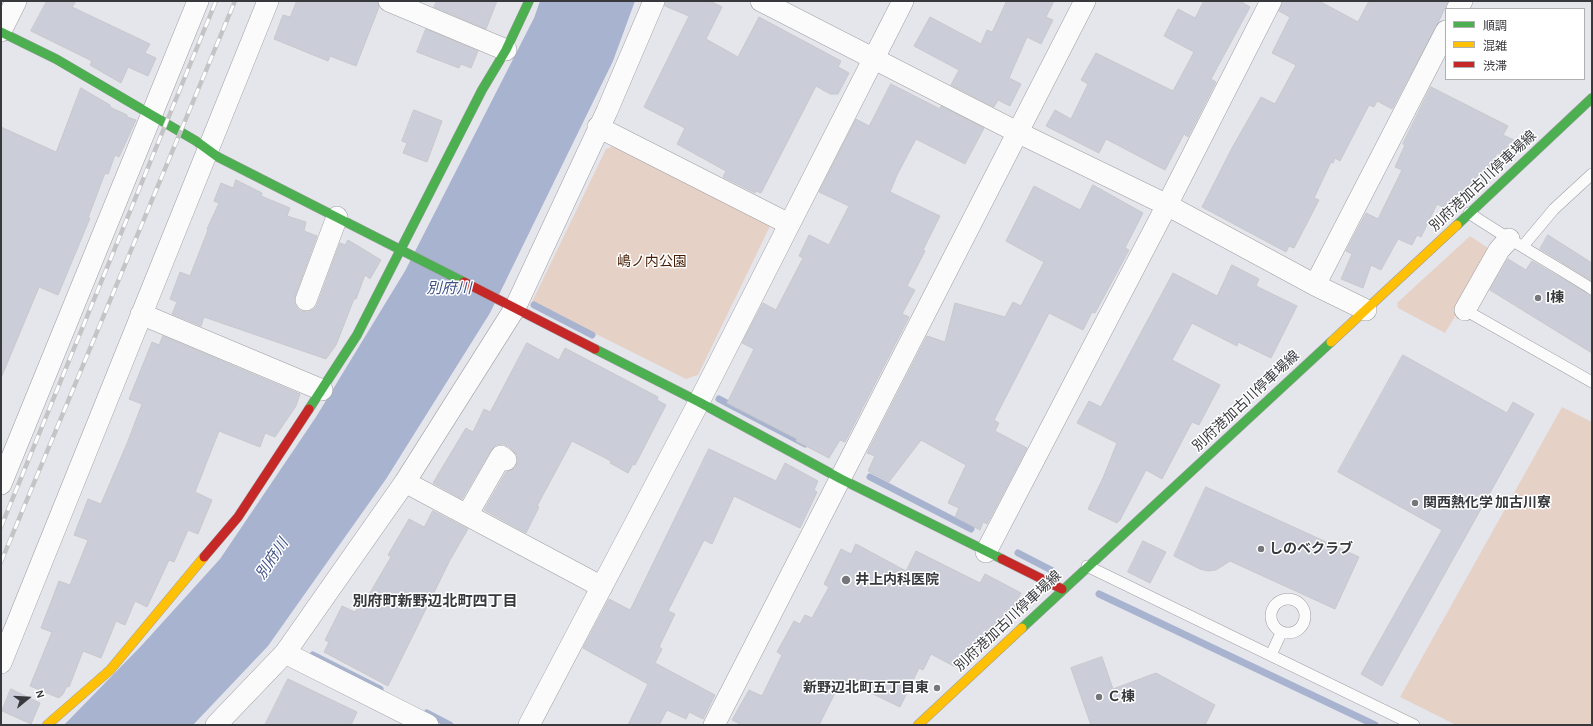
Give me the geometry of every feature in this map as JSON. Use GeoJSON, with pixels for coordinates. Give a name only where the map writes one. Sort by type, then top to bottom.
{"type":"FeatureCollection","features":[{"type":"Feature","properties":{"kind":"street"},"geometry":{"type":"LineString","coordinates":[[16,1],[1,32],[56,59],[208,148],[218,157],[699,402],[841,479],[1062,589]]}},
{"type":"Feature","properties":{"kind":"street"},"geometry":{"type":"LineString","coordinates":[[1,484],[8,445],[152,115],[198,1]]}},
{"type":"Feature","properties":{"kind":"street"},"geometry":{"type":"LineString","coordinates":[[1,663],[268,1]]}},
{"type":"Feature","properties":{"kind":"street"},"geometry":{"type":"LineString","coordinates":[[389,1],[506,50]]}},
{"type":"Feature","properties":{"kind":"street"},"geometry":{"type":"LineString","coordinates":[[47,725],[110,670],[238,517],[357,335],[402,250],[482,90],[506,50],[529,1]]}},
{"type":"Feature","properties":{"kind":"street"},"geometry":{"type":"LineString","coordinates":[[216,725],[285,653],[405,482],[515,308],[654,1]]}},
{"type":"Feature","properties":{"kind":"street"},"geometry":{"type":"LineString","coordinates":[[761,1],[1017,132],[1168,205],[1315,285],[1366,310]]}},
{"type":"Feature","properties":{"kind":"street"},"geometry":{"type":"LineString","coordinates":[[529,725],[699,402],[902,1]]}},
{"type":"Feature","properties":{"kind":"street"},"geometry":{"type":"LineString","coordinates":[[714,725],[1085,1]]}},
{"type":"Feature","properties":{"kind":"street"},"geometry":{"type":"LineString","coordinates":[[986,552],[1168,205],[1272,1]]}},
{"type":"Feature","properties":{"kind":"street"},"geometry":{"type":"LineString","coordinates":[[1315,285],[1445,33]]}},
{"type":"Feature","properties":{"kind":"street","name":"別府港加古川停車場線"},"geometry":{"type":"LineString","coordinates":[[918,725],[1062,589],[1366,310],[1592,98]]}},
{"type":"Feature","properties":{"kind":"street"},"geometry":{"type":"LineString","coordinates":[[598,127],[789,224]]}},
{"type":"Feature","properties":{"kind":"street"},"geometry":{"type":"LineString","coordinates":[[306,300],[338,218]]}},
{"type":"Feature","properties":{"kind":"street"},"geometry":{"type":"LineString","coordinates":[[1465,310],[1499,250],[1516,243]]}},
{"type":"Feature","properties":{"kind":"street"},"geometry":{"type":"LineString","coordinates":[[141,314],[322,390]]}},
{"type":"Feature","properties":{"kind":"street"},"geometry":{"type":"LineString","coordinates":[[467,515],[501,456],[506,460]]}},
{"type":"Feature","properties":{"kind":"street"},"geometry":{"type":"LineString","coordinates":[[405,482],[602,587]]}},
{"type":"Feature","properties":{"kind":"street"},"geometry":{"type":"LineString","coordinates":[[285,653],[428,725]]}},
{"type":"Feature","properties":{"kind":"lane"},"geometry":{"type":"LineString","coordinates":[[1516,243],[1592,174]]}},
{"type":"Feature","properties":{"kind":"lane"},"geometry":{"type":"LineString","coordinates":[[1469,213],[1592,289]]}},
{"type":"Feature","properties":{"kind":"lane"},"geometry":{"type":"LineString","coordinates":[[1465,310],[1592,382]]}},
{"type":"Feature","properties":{"kind":"lane"},"geometry":{"type":"LineString","coordinates":[[1087,566],[1414,725]]}},
{"type":"Feature","properties":{"kind":"lane"},"geometry":{"type":"LineString","coordinates":[[1271,655],[1281,632]]}},
{"type":"Feature","properties":{"kind":"green space","name":"嶋ノ内公園"},"geometry":{"type":"Polygon","coordinates":[[[616,145],[772,222],[698,375],[686,379],[532,302],[606,149],[616,145]]]}},
{"type":"Feature","properties":{"kind":"green space"},"geometry":{"type":"Polygon","coordinates":[[[1470,236],[1494,252],[1445,333],[1398,308],[1397,303],[1470,236]]]}},
{"type":"Feature","properties":{"kind":"green space"},"geometry":{"type":"Polygon","coordinates":[[[1562,407],[1592,422],[1592,725],[1456,725],[1400,697],[1562,407]]]}},
{"type":"Feature","properties":{"kind":"water","name":"別府川"},"geometry":{"type":"Polygon","coordinates":[[[540,1],[635,1],[613,61],[490,313],[386,479],[268,646],[193,725],[64,725],[142,645],[220,559],[316,417],[405,271],[534,18],[540,1]]]}},
{"type":"Feature","properties":{"kind":"building"},"geometry":{"type":"Polygon","coordinates":[[[47,1],[76,1],[72,7],[150,44],[145,53],[156,58],[148,76],[128,67],[121,83],[90,65],[92,61],[31,31],[47,1]]]}},
{"type":"Feature","properties":{"kind":"building"},"geometry":{"type":"Polygon","coordinates":[[[297,1],[377,1],[379,7],[356,66],[330,56],[328,61],[274,39],[283,15],[290,17],[297,1]]]}},
{"type":"Feature","properties":{"kind":"building"},"geometry":{"type":"Polygon","coordinates":[[[437,1],[497,1],[486,29],[434,7],[437,1]]]}},
{"type":"Feature","properties":{"kind":"building"},"geometry":{"type":"Polygon","coordinates":[[[666,1],[710,1],[722,7],[706,39],[738,57],[759,17],[841,61],[838,67],[849,73],[838,94],[830,94],[816,86],[761,193],[756,191],[755,193],[723,177],[726,171],[677,144],[685,128],[644,107],[689,16],[665,6],[666,1]]]}},
{"type":"Feature","properties":{"kind":"building"},"geometry":{"type":"Polygon","coordinates":[[[1007,1],[1054,1],[1046,17],[1053,20],[1041,44],[1027,37],[1009,78],[1021,84],[1010,106],[998,100],[994,107],[951,85],[959,70],[914,46],[930,17],[981,44],[987,30],[992,32],[1007,1]]]}},
{"type":"Feature","properties":{"kind":"building"},"geometry":{"type":"Polygon","coordinates":[[[1204,1],[1240,1],[1250,7],[1211,79],[1216,82],[1188,137],[1184,134],[1165,170],[1106,139],[1099,153],[1046,126],[1055,110],[1071,119],[1088,84],[1081,80],[1096,53],[1173,91],[1194,52],[1164,36],[1178,9],[1195,18],[1204,1]]]}},
{"type":"Feature","properties":{"kind":"building"},"geometry":{"type":"Polygon","coordinates":[[[1283,1],[1319,1],[1358,22],[1369,1],[1448,1],[1439,21],[1392,109],[1377,101],[1374,107],[1369,105],[1340,161],[1335,158],[1333,163],[1331,162],[1314,198],[1319,200],[1294,248],[1289,246],[1286,252],[1202,207],[1232,148],[1261,97],[1275,104],[1296,65],[1272,53],[1290,17],[1279,11],[1283,1]]]}},
{"type":"Feature","properties":{"kind":"building"},"geometry":{"type":"Polygon","coordinates":[[[426,29],[478,51],[471,68],[461,64],[459,68],[417,52],[426,29]]]}},
{"type":"Feature","properties":{"kind":"building"},"geometry":{"type":"Polygon","coordinates":[[[891,84],[940,109],[941,106],[984,128],[965,164],[916,139],[897,175],[890,192],[940,216],[923,250],[925,251],[907,286],[915,290],[902,314],[909,317],[845,442],[840,440],[829,458],[796,441],[797,439],[727,403],[754,349],[742,343],[763,303],[776,310],[803,258],[799,256],[809,235],[829,245],[849,206],[819,192],[856,119],[869,126],[891,84]]]}},
{"type":"Feature","properties":{"kind":"building"},"geometry":{"type":"Polygon","coordinates":[[[1431,87],[1508,126],[1503,135],[1514,140],[1505,157],[1497,153],[1483,181],[1478,179],[1449,210],[1437,204],[1421,237],[1417,235],[1412,245],[1398,239],[1381,270],[1371,265],[1363,288],[1341,279],[1352,254],[1346,251],[1366,213],[1378,219],[1402,170],[1395,167],[1405,145],[1403,144],[1431,87]]]}},
{"type":"Feature","properties":{"kind":"building"},"geometry":{"type":"Polygon","coordinates":[[[81,88],[110,105],[110,107],[127,115],[127,117],[136,120],[119,157],[115,155],[108,174],[105,173],[88,218],[90,218],[58,295],[39,287],[1,378],[1,127],[56,152],[81,88]]]}},
{"type":"Feature","properties":{"kind":"building"},"geometry":{"type":"Polygon","coordinates":[[[414,110],[442,121],[427,162],[403,153],[407,143],[402,141],[414,110]]]}},
{"type":"Feature","properties":{"kind":"building"},"geometry":{"type":"Polygon","coordinates":[[[236,180],[262,193],[261,196],[290,208],[287,216],[306,222],[304,231],[317,236],[295,296],[294,302],[297,308],[301,311],[308,312],[314,309],[317,305],[340,243],[345,245],[348,240],[381,260],[370,279],[365,275],[336,345],[326,359],[204,317],[201,326],[172,314],[177,302],[170,299],[180,272],[190,276],[208,230],[207,229],[219,203],[214,201],[221,183],[233,188],[236,180]]]}},
{"type":"Feature","properties":{"kind":"building"},"geometry":{"type":"Polygon","coordinates":[[[1093,185],[1143,213],[1125,248],[1129,250],[1095,313],[1092,312],[1083,330],[1049,313],[994,420],[999,423],[995,431],[1027,448],[987,524],[983,522],[980,530],[955,517],[959,508],[948,503],[966,465],[921,440],[889,482],[868,471],[875,456],[867,453],[927,336],[945,342],[955,303],[1005,317],[1013,302],[1021,306],[1044,262],[1006,241],[1034,186],[1080,210],[1093,185]]]}},
{"type":"Feature","properties":{"kind":"building"},"geometry":{"type":"Polygon","coordinates":[[[1548,235],[1592,263],[1592,281],[1540,249],[1548,235]]]}},
{"type":"Feature","properties":{"kind":"building","name":"I棟"},"geometry":{"type":"Polygon","coordinates":[[[1508,259],[1526,270],[1532,261],[1592,296],[1592,353],[1490,290],[1508,259]]]}},
{"type":"Feature","properties":{"kind":"building"},"geometry":{"type":"Polygon","coordinates":[[[1232,265],[1259,279],[1256,286],[1297,306],[1271,358],[1238,342],[1237,346],[1192,323],[1172,360],[1220,385],[1199,425],[1192,422],[1162,479],[1146,470],[1117,523],[1088,509],[1103,478],[1117,443],[1077,423],[1089,401],[1101,407],[1173,273],[1217,296],[1232,265]]]}},
{"type":"Feature","properties":{"kind":"building"},"geometry":{"type":"Polygon","coordinates":[[[163,336],[300,394],[296,406],[275,437],[265,433],[260,447],[219,431],[195,492],[212,500],[198,534],[188,530],[174,562],[169,560],[147,607],[135,601],[125,625],[116,621],[101,658],[83,651],[69,687],[67,686],[59,698],[30,686],[52,632],[41,628],[59,581],[70,585],[88,540],[74,535],[88,499],[101,504],[142,404],[129,399],[152,342],[159,345],[163,336]]]}},
{"type":"Feature","properties":{"kind":"building"},"geometry":{"type":"Polygon","coordinates":[[[527,343],[559,360],[565,348],[658,397],[657,400],[666,405],[635,465],[633,464],[628,473],[610,463],[611,461],[572,441],[537,506],[539,507],[526,533],[484,510],[506,472],[515,468],[518,462],[517,455],[508,446],[503,444],[496,445],[491,450],[462,499],[433,483],[466,428],[473,432],[484,409],[490,412],[527,343]]]}},
{"type":"Feature","properties":{"kind":"building","name":"関西熱化学 加古川寮"},"geometry":{"type":"Polygon","coordinates":[[[1403,355],[1507,413],[1513,402],[1534,414],[1382,686],[1361,674],[1442,530],[1338,472],[1403,355]]]}},
{"type":"Feature","properties":{"kind":"building"},"geometry":{"type":"Polygon","coordinates":[[[709,449],[776,481],[785,463],[818,481],[814,490],[817,492],[800,528],[734,496],[712,544],[704,540],[668,611],[675,614],[659,647],[662,649],[655,663],[715,695],[703,719],[689,712],[686,719],[667,710],[659,725],[628,725],[648,684],[583,648],[609,599],[630,610],[709,449]]]}},
{"type":"Feature","properties":{"kind":"building","name":"しのべクラブ"},"geometry":{"type":"Polygon","coordinates":[[[1206,487],[1359,557],[1335,609],[1230,561],[1216,570],[1208,571],[1200,569],[1174,556],[1206,487]]]}},
{"type":"Feature","properties":{"kind":"building"},"geometry":{"type":"Polygon","coordinates":[[[433,511],[468,529],[450,560],[388,686],[324,652],[329,642],[325,640],[342,606],[355,612],[358,607],[361,608],[391,557],[388,555],[409,519],[424,527],[433,511]]]}},
{"type":"Feature","properties":{"kind":"building"},"geometry":{"type":"Polygon","coordinates":[[[1143,541],[1166,552],[1150,583],[1128,572],[1143,541]]]}},
{"type":"Feature","properties":{"kind":"building"},"geometry":{"type":"Polygon","coordinates":[[[856,544],[906,571],[916,551],[980,583],[985,574],[1021,593],[1005,624],[1002,622],[998,629],[991,625],[983,640],[980,639],[967,662],[959,669],[931,654],[923,670],[919,668],[900,707],[842,679],[819,725],[742,725],[732,720],[749,690],[762,696],[782,655],[777,652],[794,621],[800,624],[805,615],[812,618],[829,587],[824,584],[841,549],[851,554],[856,544]]]}},
{"type":"Feature","properties":{"kind":"building"},"geometry":{"type":"Polygon","coordinates":[[[1102,657],[1113,689],[1156,673],[1215,705],[1205,725],[1091,725],[1071,668],[1102,657]]]}},
{"type":"Feature","properties":{"kind":"building"},"geometry":{"type":"Polygon","coordinates":[[[288,679],[357,712],[351,725],[265,725],[288,679]]]}},
{"type":"Feature","properties":{"kind":"building"},"geometry":{"type":"Polygon","coordinates":[[[11,689],[40,703],[31,724],[2,711],[11,689]]]}},
{"type":"Feature","properties":{"kind":"waterway"},"geometry":{"type":"LineString","coordinates":[[534,305],[592,335]]}},
{"type":"Feature","properties":{"kind":"waterway"},"geometry":{"type":"LineString","coordinates":[[719,399],[805,444]]}},
{"type":"Feature","properties":{"kind":"waterway"},"geometry":{"type":"LineString","coordinates":[[870,477],[971,529]]}},
{"type":"Feature","properties":{"kind":"waterway"},"geometry":{"type":"LineString","coordinates":[[1018,553],[1053,571]]}},
{"type":"Feature","properties":{"kind":"waterway"},"geometry":{"type":"LineString","coordinates":[[1099,594],[1375,725]]}},
{"type":"Feature","properties":{"kind":"waterway"},"geometry":{"type":"LineString","coordinates":[[313,655],[380,689]]}},
{"type":"Feature","properties":{"kind":"waterway"},"geometry":{"type":"LineString","coordinates":[[427,713],[450,725]]}},
{"type":"Feature","properties":{"kind":"railway"},"geometry":{"type":"LineString","coordinates":[[1,527],[216,1]]}},
{"type":"Feature","properties":{"kind":"railway"},"geometry":{"type":"LineString","coordinates":[[1,562],[235,1]]}},
{"type":"Feature","properties":{"kind":"traffic: fast"},"geometry":{"type":"LineString","coordinates":[[309,409],[357,335],[482,90],[506,50],[529,1]]}},
{"type":"Feature","properties":{"kind":"traffic: fast"},"geometry":{"type":"LineString","coordinates":[[1,32],[56,59],[196,141],[218,157],[464,282]]}},
{"type":"Feature","properties":{"kind":"traffic: fast"},"geometry":{"type":"LineString","coordinates":[[1457,225],[1592,98]]}},
{"type":"Feature","properties":{"kind":"traffic: fast"},"geometry":{"type":"LineString","coordinates":[[1022,628],[1331,342]]}},
{"type":"Feature","properties":{"kind":"traffic: fast"},"geometry":{"type":"LineString","coordinates":[[595,349],[699,402],[841,479],[1002,559]]}},
{"type":"Feature","properties":{"kind":"traffic: slow"},"geometry":{"type":"LineString","coordinates":[[1331,342],[1457,225]]}},
{"type":"Feature","properties":{"kind":"traffic: slow"},"geometry":{"type":"LineString","coordinates":[[47,725],[110,670],[204,557]]}},
{"type":"Feature","properties":{"kind":"traffic: slow"},"geometry":{"type":"LineString","coordinates":[[918,725],[1022,628]]}},
{"type":"Feature","properties":{"kind":"traffic: jam"},"geometry":{"type":"LineString","coordinates":[[464,282],[595,349]]}},
{"type":"Feature","properties":{"kind":"traffic: jam"},"geometry":{"type":"LineString","coordinates":[[204,557],[238,517],[309,409]]}},
{"type":"Feature","properties":{"kind":"traffic: jam"},"geometry":{"type":"LineString","coordinates":[[1002,559],[1062,589]]}},
{"type":"Feature","properties":{"kind":"place","name":"I棟"},"geometry":{"type":"Point","coordinates":[1538,298]}},
{"type":"Feature","properties":{"kind":"place","name":"関西熱化学 加古川寮"},"geometry":{"type":"Point","coordinates":[1415,503]}},
{"type":"Feature","properties":{"kind":"place","name":"しのべクラブ"},"geometry":{"type":"Point","coordinates":[1261,549]}},
{"type":"Feature","properties":{"kind":"place","name":"井上内科医院"},"geometry":{"type":"Point","coordinates":[846,580]}},
{"type":"Feature","properties":{"kind":"place","name":"新野辺北町五丁目東"},"geometry":{"type":"Point","coordinates":[937,688]}},
{"type":"Feature","properties":{"kind":"place","name":"Ｃ棟"},"geometry":{"type":"Point","coordinates":[1099,697]}},
{"type":"Feature","properties":{"kind":"district","name":"別府町新野辺北町四丁目"},"geometry":{"type":"Point","coordinates":[435,601]}}]}
